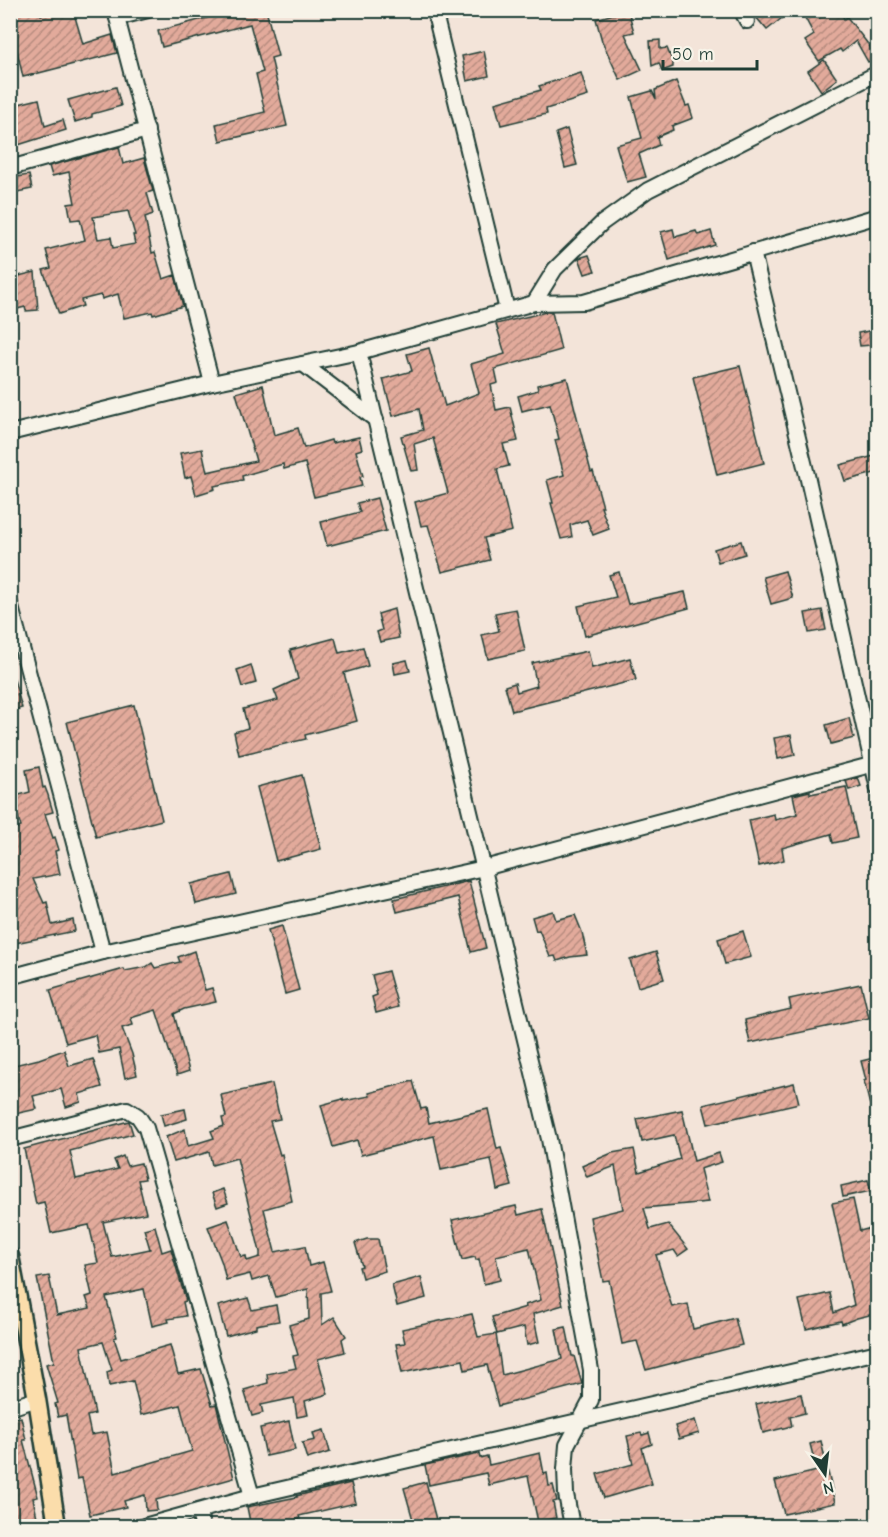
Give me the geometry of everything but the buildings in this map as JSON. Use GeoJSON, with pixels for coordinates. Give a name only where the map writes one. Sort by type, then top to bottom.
{"type":"FeatureCollection","features":[{"type":"Feature","properties":{"kind":"main road"},"geometry":{"type":"LineString","coordinates":[[10,1256],[37,1400],[57,1527]]}},
{"type":"Feature","properties":{"kind":"street"},"geometry":{"type":"LineString","coordinates":[[148,10],[116,14],[212,383]]}},
{"type":"Feature","properties":{"kind":"street"},"geometry":{"type":"LineString","coordinates":[[434,10],[507,310]]}},
{"type":"Feature","properties":{"kind":"street"},"geometry":{"type":"LineString","coordinates":[[534,303],[555,269],[563,261],[602,223],[648,190],[878,73]]}},
{"type":"Feature","properties":{"kind":"street"},"geometry":{"type":"LineString","coordinates":[[10,168],[147,130]]}},
{"type":"Feature","properties":{"kind":"street"},"geometry":{"type":"LineString","coordinates":[[10,433],[212,383],[359,352],[534,303],[584,302],[878,216]]}},
{"type":"Feature","properties":{"kind":"street"},"geometry":{"type":"LineString","coordinates":[[753,252],[875,764],[878,789]]}},
{"type":"Feature","properties":{"kind":"street"},"geometry":{"type":"LineString","coordinates":[[359,352],[549,1140],[591,1370],[591,1400],[567,1445],[566,1494],[572,1527]]}},
{"type":"Feature","properties":{"kind":"street"},"geometry":{"type":"LineString","coordinates":[[303,364],[376,420]]}},
{"type":"Feature","properties":{"kind":"street"},"geometry":{"type":"LineString","coordinates":[[10,603],[103,952]]}},
{"type":"Feature","properties":{"kind":"street"},"geometry":{"type":"LineString","coordinates":[[10,976],[103,952],[484,868],[875,764]]}},
{"type":"Feature","properties":{"kind":"street"},"geometry":{"type":"LineString","coordinates":[[10,1139],[127,1109],[138,1116],[146,1128],[252,1496]]}},
{"type":"Feature","properties":{"kind":"street"},"geometry":{"type":"LineString","coordinates":[[144,1527],[252,1496],[878,1352]]}},
{"type":"Feature","properties":{"kind":"street"},"geometry":{"type":"LineString","coordinates":[[10,1408],[37,1400]]}},
{"type":"Feature","properties":{"kind":"street"},"geometry":{"type":"LineString","coordinates":[[199,1511],[202,1527]]}}]}
